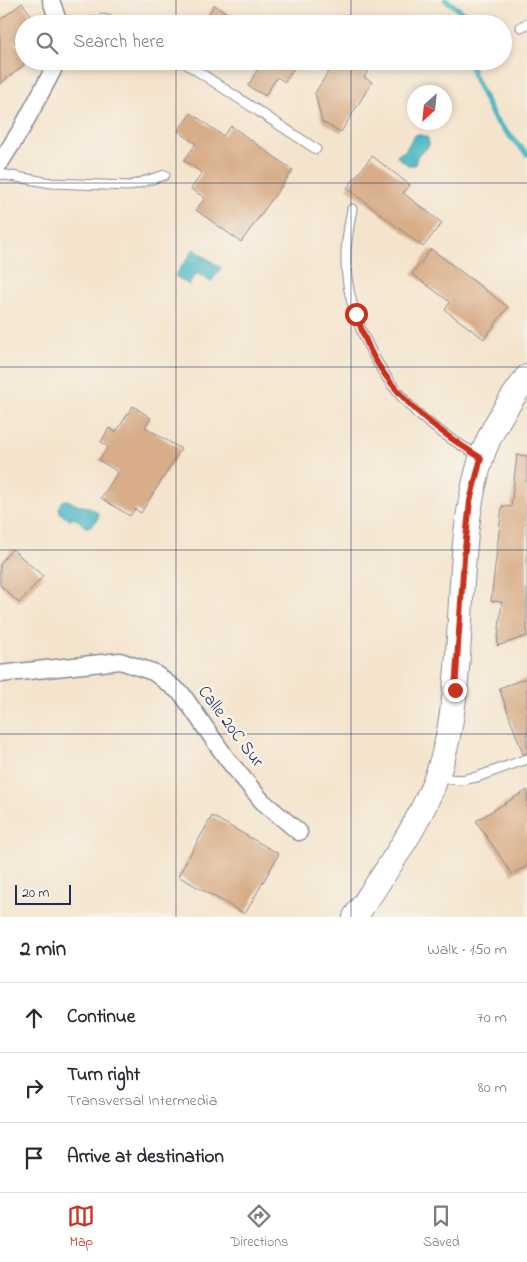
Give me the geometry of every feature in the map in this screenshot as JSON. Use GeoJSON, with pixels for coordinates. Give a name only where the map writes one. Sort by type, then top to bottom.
{"type":"FeatureCollection","features":[{"type":"Feature","properties":{"kind":"street"},"geometry":{"type":"LineString","coordinates":[[51,0],[56,15]]}},
{"type":"Feature","properties":{"kind":"street"},"geometry":{"type":"LineString","coordinates":[[0,163],[22,128],[51,70]]}},
{"type":"Feature","properties":{"kind":"street"},"geometry":{"type":"LineString","coordinates":[[355,917],[412,829],[436,778],[447,741],[455,690],[470,501],[481,458],[498,422],[527,377]]}},
{"type":"Feature","properties":{"kind":"street","name":"Calle 20C Sur"},"geometry":{"type":"LineString","coordinates":[[0,674],[120,661],[153,672],[182,694],[227,759],[262,801],[299,832]]}},
{"type":"Feature","properties":{"kind":"lane"},"geometry":{"type":"LineString","coordinates":[[196,70],[316,149]]}},
{"type":"Feature","properties":{"kind":"lane"},"geometry":{"type":"LineString","coordinates":[[0,174],[51,183],[129,186],[165,175]]}},
{"type":"Feature","properties":{"kind":"lane"},"geometry":{"type":"LineString","coordinates":[[352,209],[346,261],[348,287],[370,350],[392,386],[416,411],[450,439],[481,458]]}},
{"type":"Feature","properties":{"kind":"lane"},"geometry":{"type":"LineString","coordinates":[[436,778],[461,780],[477,777],[527,759]]}},
{"type":"Feature","properties":{"kind":"water"},"geometry":{"type":"Polygon","coordinates":[[[417,134],[427,137],[429,145],[419,154],[415,165],[408,165],[396,156],[405,151],[417,134]]]}},
{"type":"Feature","properties":{"kind":"water"},"geometry":{"type":"Polygon","coordinates":[[[194,249],[221,268],[211,282],[197,273],[189,285],[175,276],[194,249]]]}},
{"type":"Feature","properties":{"kind":"water"},"geometry":{"type":"Polygon","coordinates":[[[65,500],[88,507],[99,514],[93,525],[86,527],[76,519],[69,519],[64,516],[60,512],[59,507],[65,500]]]}},
{"type":"Feature","properties":{"kind":"building"},"geometry":{"type":"Polygon","coordinates":[[[22,3],[31,15],[15,15],[15,70],[18,70],[0,84],[0,20],[22,3]]]}},
{"type":"Feature","properties":{"kind":"building"},"geometry":{"type":"Polygon","coordinates":[[[214,5],[230,15],[208,15],[214,5]]]}},
{"type":"Feature","properties":{"kind":"building"},"geometry":{"type":"Polygon","coordinates":[[[257,70],[292,70],[285,82],[277,77],[265,96],[248,86],[257,70]]]}},
{"type":"Feature","properties":{"kind":"building"},"geometry":{"type":"Polygon","coordinates":[[[329,70],[366,70],[368,71],[364,77],[372,82],[341,132],[322,122],[315,93],[329,70]]]}},
{"type":"Feature","properties":{"kind":"building"},"geometry":{"type":"Polygon","coordinates":[[[191,113],[223,136],[231,126],[293,170],[241,242],[196,210],[205,198],[191,189],[202,173],[184,160],[196,144],[178,131],[191,113]]]}},
{"type":"Feature","properties":{"kind":"building"},"geometry":{"type":"Polygon","coordinates":[[[372,156],[410,185],[403,193],[442,223],[423,247],[347,188],[372,156]]]}},
{"type":"Feature","properties":{"kind":"building"},"geometry":{"type":"Polygon","coordinates":[[[431,249],[508,307],[484,339],[445,310],[450,302],[412,274],[431,249]]]}},
{"type":"Feature","properties":{"kind":"building"},"geometry":{"type":"Polygon","coordinates":[[[133,406],[151,418],[145,427],[181,449],[141,513],[135,509],[130,516],[101,498],[118,472],[99,460],[108,447],[101,442],[109,428],[116,432],[133,406]]]}},
{"type":"Feature","properties":{"kind":"building"},"geometry":{"type":"Polygon","coordinates":[[[517,455],[527,456],[527,636],[497,646],[502,602],[491,601],[502,506],[511,507],[517,455]]]}},
{"type":"Feature","properties":{"kind":"building"},"geometry":{"type":"Polygon","coordinates":[[[12,549],[43,576],[19,603],[0,585],[0,564],[12,549]]]}},
{"type":"Feature","properties":{"kind":"building"},"geometry":{"type":"Polygon","coordinates":[[[527,678],[527,753],[523,754],[499,688],[527,678]]]}},
{"type":"Feature","properties":{"kind":"building"},"geometry":{"type":"Polygon","coordinates":[[[527,790],[527,866],[512,874],[476,821],[527,790]]]}},
{"type":"Feature","properties":{"kind":"building"},"geometry":{"type":"Polygon","coordinates":[[[212,816],[279,854],[245,914],[178,876],[212,816]]]}},
{"type":"Feature","properties":{"kind":"waterway"},"geometry":{"type":"LineString","coordinates":[[446,0],[462,12],[462,15]]}},
{"type":"Feature","properties":{"kind":"waterway"},"geometry":{"type":"LineString","coordinates":[[472,70],[495,120],[527,154]]}},
{"type":"Feature","properties":{"kind":"route"},"geometry":{"type":"LineString","coordinates":[[356,314],[370,350],[392,386],[416,411],[450,439],[481,458],[470,501],[455,690]]}}]}
